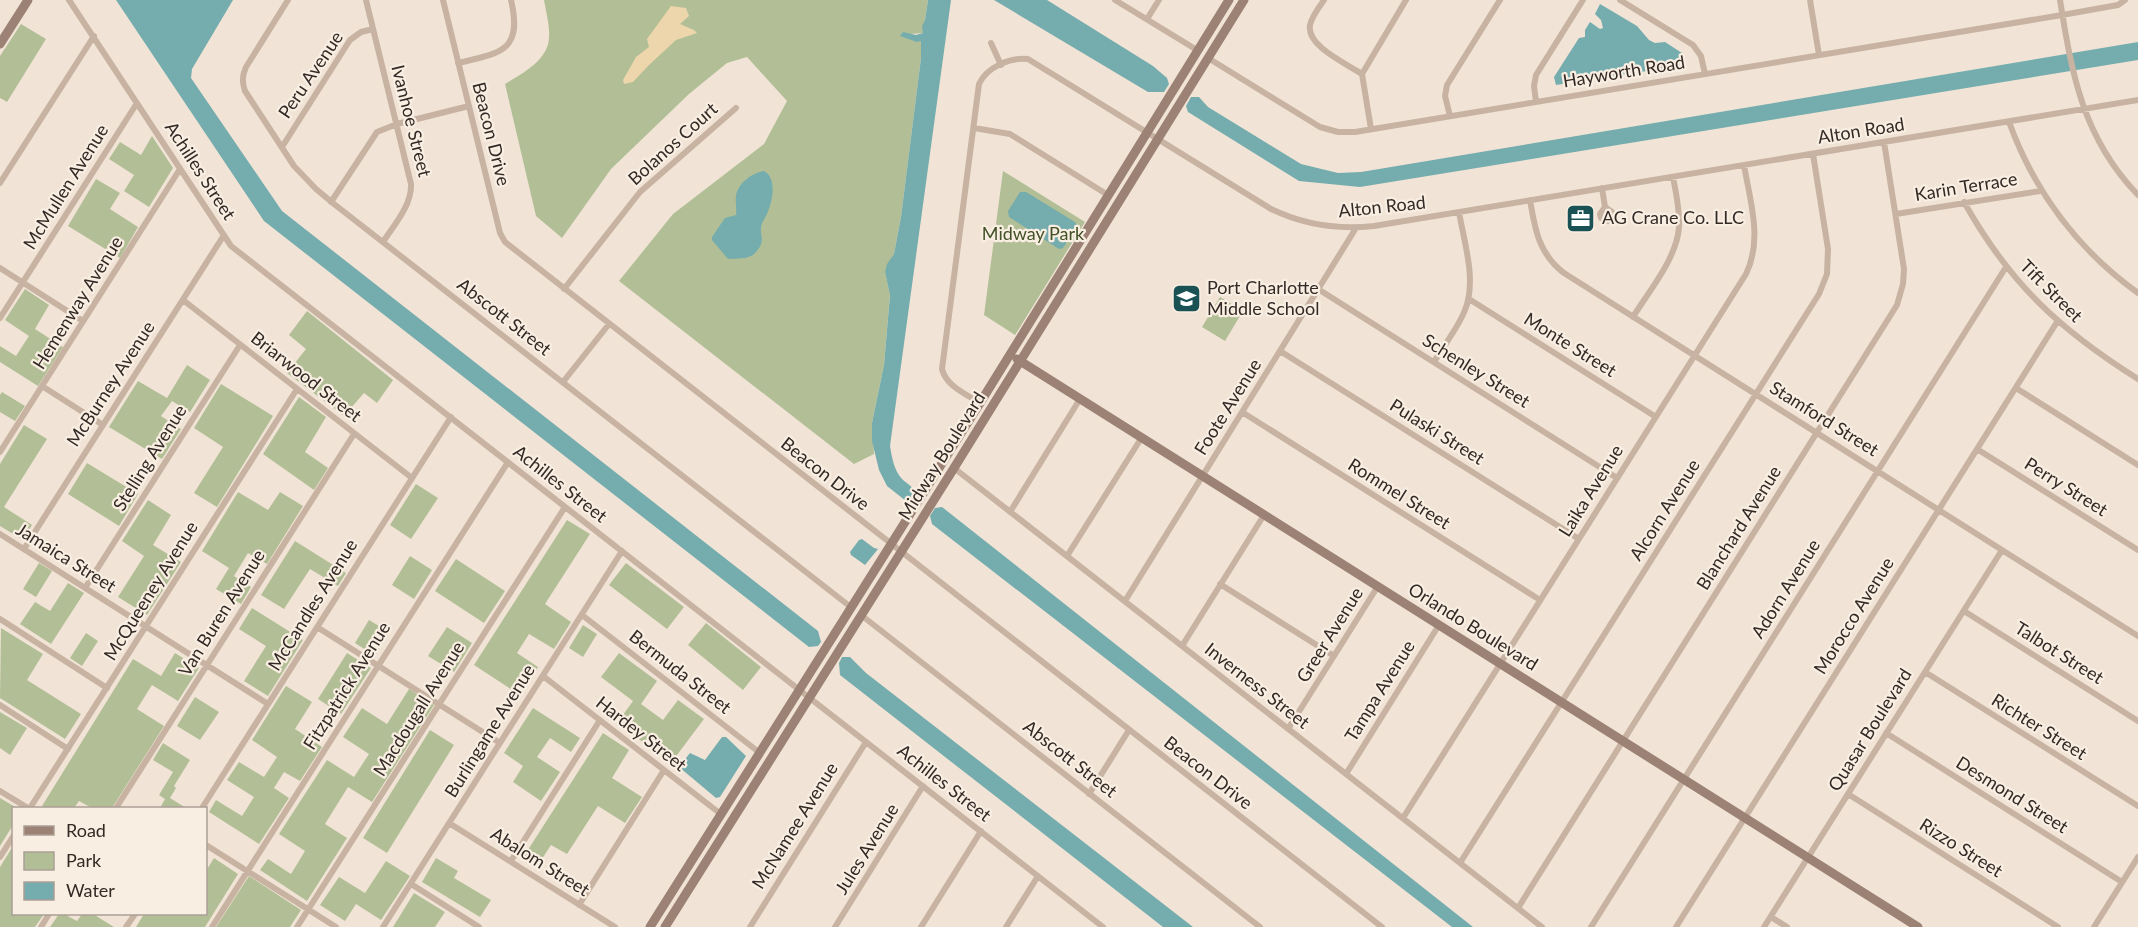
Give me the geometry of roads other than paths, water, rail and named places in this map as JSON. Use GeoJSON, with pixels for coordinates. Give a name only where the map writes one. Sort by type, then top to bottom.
{"type":"FeatureCollection","features":[{"type":"Feature","properties":{"kind":"street"},"geometry":{"type":"LineString","coordinates":[[0,44],[28,0]]}},
{"type":"Feature","properties":{"kind":"street","name":"Achilles Street"},"geometry":{"type":"LineString","coordinates":[[69,0],[231,246],[981,831],[1093,924],[1104,927]]}},
{"type":"Feature","properties":{"kind":"street","name":"Abscott Street"},"geometry":{"type":"LineString","coordinates":[[288,0],[242,75],[245,91],[304,178],[331,202],[852,608]]}},
{"type":"Feature","properties":{"kind":"street","name":"Ivanhoe Street"},"geometry":{"type":"LineString","coordinates":[[366,0],[412,192],[409,201],[383,242]]}},
{"type":"Feature","properties":{"kind":"street","name":"Beacon Drive"},"geometry":{"type":"LineString","coordinates":[[443,0],[500,232],[505,242],[1382,927]]}},
{"type":"Feature","properties":{"kind":"street"},"geometry":{"type":"LineString","coordinates":[[458,63],[491,55],[508,44],[514,33],[515,25],[511,0]]}},
{"type":"Feature","properties":{"kind":"street"},"geometry":{"type":"LineString","coordinates":[[1115,0],[1197,50]]}},
{"type":"Feature","properties":{"kind":"street"},"geometry":{"type":"LineString","coordinates":[[1147,20],[1159,0]]}},
{"type":"Feature","properties":{"kind":"street","name":"Midway Boulevard"},"geometry":{"type":"LineString","coordinates":[[650,927],[892,545],[1228,0]]}},
{"type":"Feature","properties":{"kind":"street","name":"Midway Boulevard"},"geometry":{"type":"LineString","coordinates":[[665,927],[954,468],[1244,0]]}},
{"type":"Feature","properties":{"kind":"street"},"geometry":{"type":"LineString","coordinates":[[1324,0],[1310,26],[1310,35],[1316,44],[1362,74]]}},
{"type":"Feature","properties":{"kind":"street"},"geometry":{"type":"LineString","coordinates":[[1371,129],[1362,74],[1406,0]]}},
{"type":"Feature","properties":{"kind":"street"},"geometry":{"type":"LineString","coordinates":[[1450,116],[1445,96],[1447,85],[1500,0]]}},
{"type":"Feature","properties":{"kind":"street"},"geometry":{"type":"LineString","coordinates":[[1536,102],[1534,86],[1536,75],[1583,0]]}},
{"type":"Feature","properties":{"kind":"street"},"geometry":{"type":"LineString","coordinates":[[1620,0],[1693,45],[1701,56],[1705,74]]}},
{"type":"Feature","properties":{"kind":"street"},"geometry":{"type":"LineString","coordinates":[[1810,0],[1819,55]]}},
{"type":"Feature","properties":{"kind":"street"},"geometry":{"type":"LineString","coordinates":[[2060,0],[2068,50],[2084,110],[2102,147],[2138,195]]}},
{"type":"Feature","properties":{"kind":"street","name":"Hayworth Road"},"geometry":{"type":"LineString","coordinates":[[1208,58],[1320,127],[1338,132],[1371,129],[2062,15],[2118,5],[2125,0]]}},
{"type":"Feature","properties":{"kind":"street","name":"Peru Avenue"},"geometry":{"type":"LineString","coordinates":[[282,147],[350,40],[361,32],[373,29]]}},
{"type":"Feature","properties":{"kind":"street"},"geometry":{"type":"LineString","coordinates":[[0,183],[94,36]]}},
{"type":"Feature","properties":{"kind":"street"},"geometry":{"type":"LineString","coordinates":[[980,403],[948,383],[942,369],[980,84],[983,75],[1001,65],[991,44]]}},
{"type":"Feature","properties":{"kind":"street","name":"Alton Road"},"geometry":{"type":"LineString","coordinates":[[1001,65],[1016,58],[1028,59],[1280,214],[1318,226],[1356,228],[2138,100]]}},
{"type":"Feature","properties":{"kind":"street","name":"McMullen Avenue"},"geometry":{"type":"LineString","coordinates":[[0,318],[137,103]]}},
{"type":"Feature","properties":{"kind":"street"},"geometry":{"type":"LineString","coordinates":[[331,202],[377,132],[396,124],[469,106]]}},
{"type":"Feature","properties":{"kind":"street","name":"Bolanos Court"},"geometry":{"type":"LineString","coordinates":[[564,289],[640,192],[736,108]]}},
{"type":"Feature","properties":{"kind":"street"},"geometry":{"type":"LineString","coordinates":[[2009,122],[2022,155],[2040,190],[2057,215],[2084,247],[2110,272],[2138,293]]}},
{"type":"Feature","properties":{"kind":"street"},"geometry":{"type":"LineString","coordinates":[[974,128],[1010,134],[1108,195]]}},
{"type":"Feature","properties":{"kind":"street","name":"Blanchard Avenue"},"geometry":{"type":"LineString","coordinates":[[1518,908],[1900,298],[1904,269],[1884,142]]}},
{"type":"Feature","properties":{"kind":"street","name":"Alcorn Avenue"},"geometry":{"type":"LineString","coordinates":[[1460,863],[1819,294],[1827,274],[1828,249],[1813,154]]}},
{"type":"Feature","properties":{"kind":"street","name":"Laika Avenue"},"geometry":{"type":"LineString","coordinates":[[1403,818],[1746,274],[1753,256],[1755,231],[1744,165]]}},
{"type":"Feature","properties":{"kind":"street","name":"Hemenway Avenue"},"geometry":{"type":"LineString","coordinates":[[0,452],[180,169]]}},
{"type":"Feature","properties":{"kind":"street"},"geometry":{"type":"LineString","coordinates":[[1633,317],[1670,259],[1677,242],[1680,218],[1673,177]]}},
{"type":"Feature","properties":{"kind":"street"},"geometry":{"type":"LineString","coordinates":[[1602,188],[1605,207]]}},
{"type":"Feature","properties":{"kind":"street","name":"Karin Terrace"},"geometry":{"type":"LineString","coordinates":[[1896,214],[2040,190]]}},
{"type":"Feature","properties":{"kind":"street","name":"Stamford Street"},"geometry":{"type":"LineString","coordinates":[[1530,200],[1540,244],[1551,262],[1564,273],[2138,636]]}},
{"type":"Feature","properties":{"kind":"street","name":"Tift Street"},"geometry":{"type":"LineString","coordinates":[[1965,202],[1983,234],[2006,267],[2030,295],[2057,322],[2091,349],[2138,379]]}},
{"type":"Feature","properties":{"kind":"street"},"geometry":{"type":"LineString","coordinates":[[1434,362],[1461,318],[1469,299],[1470,276],[1459,212]]}},
{"type":"Feature","properties":{"kind":"street","name":"Foote Avenue"},"geometry":{"type":"LineString","coordinates":[[1125,601],[1356,228]]}},
{"type":"Feature","properties":{"kind":"street","name":"McBurney Avenue"},"geometry":{"type":"LineString","coordinates":[[24,549],[224,235]]}},
{"type":"Feature","properties":{"kind":"street","name":"Adorn Avenue"},"geometry":{"type":"LineString","coordinates":[[1591,927],[2006,267]]}},
{"type":"Feature","properties":{"kind":"street"},"geometry":{"type":"LineString","coordinates":[[0,268],[83,321]]}},
{"type":"Feature","properties":{"kind":"street","name":"Schenley Street"},"geometry":{"type":"LineString","coordinates":[[1318,289],[1617,478]]}},
{"type":"Feature","properties":{"kind":"street","name":"Monte Street"},"geometry":{"type":"LineString","coordinates":[[1469,299],[1656,417]]}},
{"type":"Feature","properties":{"kind":"street","name":"Briarwood Street"},"geometry":{"type":"LineString","coordinates":[[183,300],[412,478]]}},
{"type":"Feature","properties":{"kind":"street","name":"Morocco Avenue"},"geometry":{"type":"LineString","coordinates":[[1676,927],[2057,322]]}},
{"type":"Feature","properties":{"kind":"street"},"geometry":{"type":"LineString","coordinates":[[563,382],[609,324]]}},
{"type":"Feature","properties":{"kind":"street","name":"Stelling Avenue"},"geometry":{"type":"LineString","coordinates":[[85,588],[240,345]]}},
{"type":"Feature","properties":{"kind":"street","name":"Pulaski Street"},"geometry":{"type":"LineString","coordinates":[[1280,351],[1579,539]]}},
{"type":"Feature","properties":{"kind":"street","name":"Orlando Boulevard"},"geometry":{"type":"LineString","coordinates":[[1010,354],[1918,927]]}},
{"type":"Feature","properties":{"kind":"street"},"geometry":{"type":"LineString","coordinates":[[42,386],[103,425]]}},
{"type":"Feature","properties":{"kind":"street"},"geometry":{"type":"LineString","coordinates":[[2016,388],[2138,465]]}},
{"type":"Feature","properties":{"kind":"street","name":"McQueeney Avenue"},"geometry":{"type":"LineString","coordinates":[[30,807],[297,389]]}},
{"type":"Feature","properties":{"kind":"street"},"geometry":{"type":"LineString","coordinates":[[1010,512],[1080,399]]}},
{"type":"Feature","properties":{"kind":"street","name":"Rommel Street"},"geometry":{"type":"LineString","coordinates":[[1242,412],[1540,600]]}},
{"type":"Feature","properties":{"kind":"street","name":"McCandles Avenue"},"geometry":{"type":"LineString","coordinates":[[203,807],[451,417]]}},
{"type":"Feature","properties":{"kind":"street","name":"Van Buren Avenue"},"geometry":{"type":"LineString","coordinates":[[117,807],[354,434]]}},
{"type":"Feature","properties":{"kind":"street"},"geometry":{"type":"LineString","coordinates":[[1067,556],[1142,438]]}},
{"type":"Feature","properties":{"kind":"street","name":"Perry Street"},"geometry":{"type":"LineString","coordinates":[[1977,449],[2138,550]]}},
{"type":"Feature","properties":{"kind":"street","name":"Fitzpatrick Avenue"},"geometry":{"type":"LineString","coordinates":[[212,927],[508,462]]}},
{"type":"Feature","properties":{"kind":"street","name":"Inverness Street"},"geometry":{"type":"LineString","coordinates":[[954,468],[1542,927]]}},
{"type":"Feature","properties":{"kind":"street","name":"Macdougall Avenue"},"geometry":{"type":"LineString","coordinates":[[297,927],[565,507]]}},
{"type":"Feature","properties":{"kind":"street"},"geometry":{"type":"LineString","coordinates":[[1182,646],[1264,515]]}},
{"type":"Feature","properties":{"kind":"street","name":"Jamaica Street"},"geometry":{"type":"LineString","coordinates":[[0,534],[268,704]]}},
{"type":"Feature","properties":{"kind":"street","name":"Quasar Boulevard"},"geometry":{"type":"LineString","coordinates":[[1764,927],[2002,550]]}},
{"type":"Feature","properties":{"kind":"street","name":"Burlingame Avenue"},"geometry":{"type":"LineString","coordinates":[[383,927],[622,551]]}},
{"type":"Feature","properties":{"kind":"street"},"geometry":{"type":"LineString","coordinates":[[1220,584],[1334,656]]}},
{"type":"Feature","properties":{"kind":"street","name":"Greer Avenue"},"geometry":{"type":"LineString","coordinates":[[1288,729],[1378,586]]}},
{"type":"Feature","properties":{"kind":"street","name":"Talbot Street"},"geometry":{"type":"LineString","coordinates":[[1964,611],[2138,721]]}},
{"type":"Feature","properties":{"kind":"street","name":"Bermuda Street"},"geometry":{"type":"LineString","coordinates":[[582,615],[760,753]]}},
{"type":"Feature","properties":{"kind":"street","name":"Abscott Street"},"geometry":{"type":"LineString","coordinates":[[861,615],[1260,927]]}},
{"type":"Feature","properties":{"kind":"street"},"geometry":{"type":"LineString","coordinates":[[0,619],[107,688]]}},
{"type":"Feature","properties":{"kind":"street","name":"Tampa Avenue"},"geometry":{"type":"LineString","coordinates":[[1346,774],[1439,625]]}},
{"type":"Feature","properties":{"kind":"street"},"geometry":{"type":"LineString","coordinates":[[317,627],[500,743]]}},
{"type":"Feature","properties":{"kind":"street","name":"Richter Street"},"geometry":{"type":"LineString","coordinates":[[1925,672],[2138,806]]}},
{"type":"Feature","properties":{"kind":"street","name":"Hardey Street"},"geometry":{"type":"LineString","coordinates":[[543,676],[722,815]]}},
{"type":"Feature","properties":{"kind":"street"},"geometry":{"type":"LineString","coordinates":[[0,705],[68,749]]}},
{"type":"Feature","properties":{"kind":"street"},"geometry":{"type":"LineString","coordinates":[[511,861],[600,720]]}},
{"type":"Feature","properties":{"kind":"street"},"geometry":{"type":"LineString","coordinates":[[1089,794],[1129,730]]}},
{"type":"Feature","properties":{"kind":"street","name":"Desmond Street"},"geometry":{"type":"LineString","coordinates":[[1886,733],[2122,882]]}},
{"type":"Feature","properties":{"kind":"street","name":"McNamee Avenue"},"geometry":{"type":"LineString","coordinates":[[750,927],[866,742]]}},
{"type":"Feature","properties":{"kind":"street"},"geometry":{"type":"LineString","coordinates":[[579,905],[664,770]]}},
{"type":"Feature","properties":{"kind":"street","name":"Jules Avenue"},"geometry":{"type":"LineString","coordinates":[[835,927],[923,786]]}},
{"type":"Feature","properties":{"kind":"street"},"geometry":{"type":"LineString","coordinates":[[0,791],[27,807]]}},
{"type":"Feature","properties":{"kind":"street","name":"Rizzo Street"},"geometry":{"type":"LineString","coordinates":[[1848,794],[2058,927]]}},
{"type":"Feature","properties":{"kind":"street","name":"Abalom Street"},"geometry":{"type":"LineString","coordinates":[[449,823],[615,927]]}},
{"type":"Feature","properties":{"kind":"street"},"geometry":{"type":"LineString","coordinates":[[921,927],[981,831]]}},
{"type":"Feature","properties":{"kind":"street"},"geometry":{"type":"LineString","coordinates":[[0,856],[12,838]]}},
{"type":"Feature","properties":{"kind":"street"},"geometry":{"type":"LineString","coordinates":[[207,846],[336,927]]}},
{"type":"Feature","properties":{"kind":"street"},"geometry":{"type":"LineString","coordinates":[[2094,927],[2138,857]]}},
{"type":"Feature","properties":{"kind":"street"},"geometry":{"type":"LineString","coordinates":[[1006,927],[1038,876]]}},
{"type":"Feature","properties":{"kind":"street"},"geometry":{"type":"LineString","coordinates":[[411,884],[479,927]]}},
{"type":"Feature","properties":{"kind":"street"},"geometry":{"type":"LineString","coordinates":[[1771,917],[1787,927]]}},
{"type":"Feature","properties":{"kind":"water"},"geometry":{"type":"Polygon","coordinates":[[[116,0],[233,0],[192,69],[191,78],[282,211],[818,631],[821,642],[818,646],[809,647],[264,221],[116,0]]]}},
{"type":"Feature","properties":{"kind":"water"},"geometry":{"type":"Polygon","coordinates":[[[928,0],[951,0],[890,446],[897,472],[915,493],[911,500],[906,501],[887,486],[879,470],[872,441],[872,423],[884,365],[890,295],[885,272],[894,254],[901,217],[921,58],[921,41],[917,42],[900,36],[903,32],[916,35],[923,33],[922,26],[928,0]]]}},
{"type":"Feature","properties":{"kind":"water"},"geometry":{"type":"Polygon","coordinates":[[[994,0],[1047,0],[1153,66],[1167,78],[1169,84],[1164,92],[1148,92],[994,0]]]}},
{"type":"Feature","properties":{"kind":"water"},"geometry":{"type":"Polygon","coordinates":[[[1600,4],[1637,26],[1649,40],[1655,43],[1665,42],[1682,53],[1685,58],[1684,63],[1680,66],[1556,85],[1554,77],[1579,38],[1585,37],[1585,30],[1590,22],[1600,29],[1603,28],[1601,20],[1595,14],[1600,4]]]}},
{"type":"Feature","properties":{"kind":"water"},"geometry":{"type":"Polygon","coordinates":[[[2138,42],[2138,60],[1360,187],[1299,181],[1188,112],[1186,106],[1191,97],[1199,97],[1208,107],[1301,164],[1338,173],[1361,172],[2138,42]]]}},
{"type":"Feature","properties":{"kind":"water"},"geometry":{"type":"Polygon","coordinates":[[[764,171],[771,179],[773,191],[769,209],[761,227],[760,245],[750,257],[728,259],[712,237],[725,218],[736,215],[737,191],[743,183],[750,176],[764,171]]]}},
{"type":"Feature","properties":{"kind":"water"},"geometry":{"type":"Polygon","coordinates":[[[1020,192],[1026,192],[1075,222],[1077,226],[1063,248],[1059,249],[1009,217],[1008,211],[1020,192]]]}},
{"type":"Feature","properties":{"kind":"water"},"geometry":{"type":"Polygon","coordinates":[[[942,507],[1473,927],[1452,927],[932,524],[930,516],[935,508],[942,507]]]}},
{"type":"Feature","properties":{"kind":"water"},"geometry":{"type":"Polygon","coordinates":[[[862,539],[878,549],[865,565],[850,552],[862,539]]]}},
{"type":"Feature","properties":{"kind":"water"},"geometry":{"type":"Polygon","coordinates":[[[842,657],[850,657],[866,673],[1193,927],[1163,927],[840,675],[839,663],[842,657]]]}},
{"type":"Feature","properties":{"kind":"water"},"geometry":{"type":"Polygon","coordinates":[[[722,737],[726,737],[746,756],[720,797],[716,798],[679,767],[690,753],[705,760],[722,737]]]}},
{"type":"Feature","properties":{"kind":"place","name":"AG Crane Co. LLC"},"geometry":{"type":"Point","coordinates":[1581,218]}},
{"type":"Feature","properties":{"kind":"place","name":"Port Charlotte Middle School"},"geometry":{"type":"Point","coordinates":[1186,298]}},
{"type":"Feature","properties":{"kind":"park label","name":"Midway Park"},"geometry":{"type":"Point","coordinates":[1033,234]}}]}
